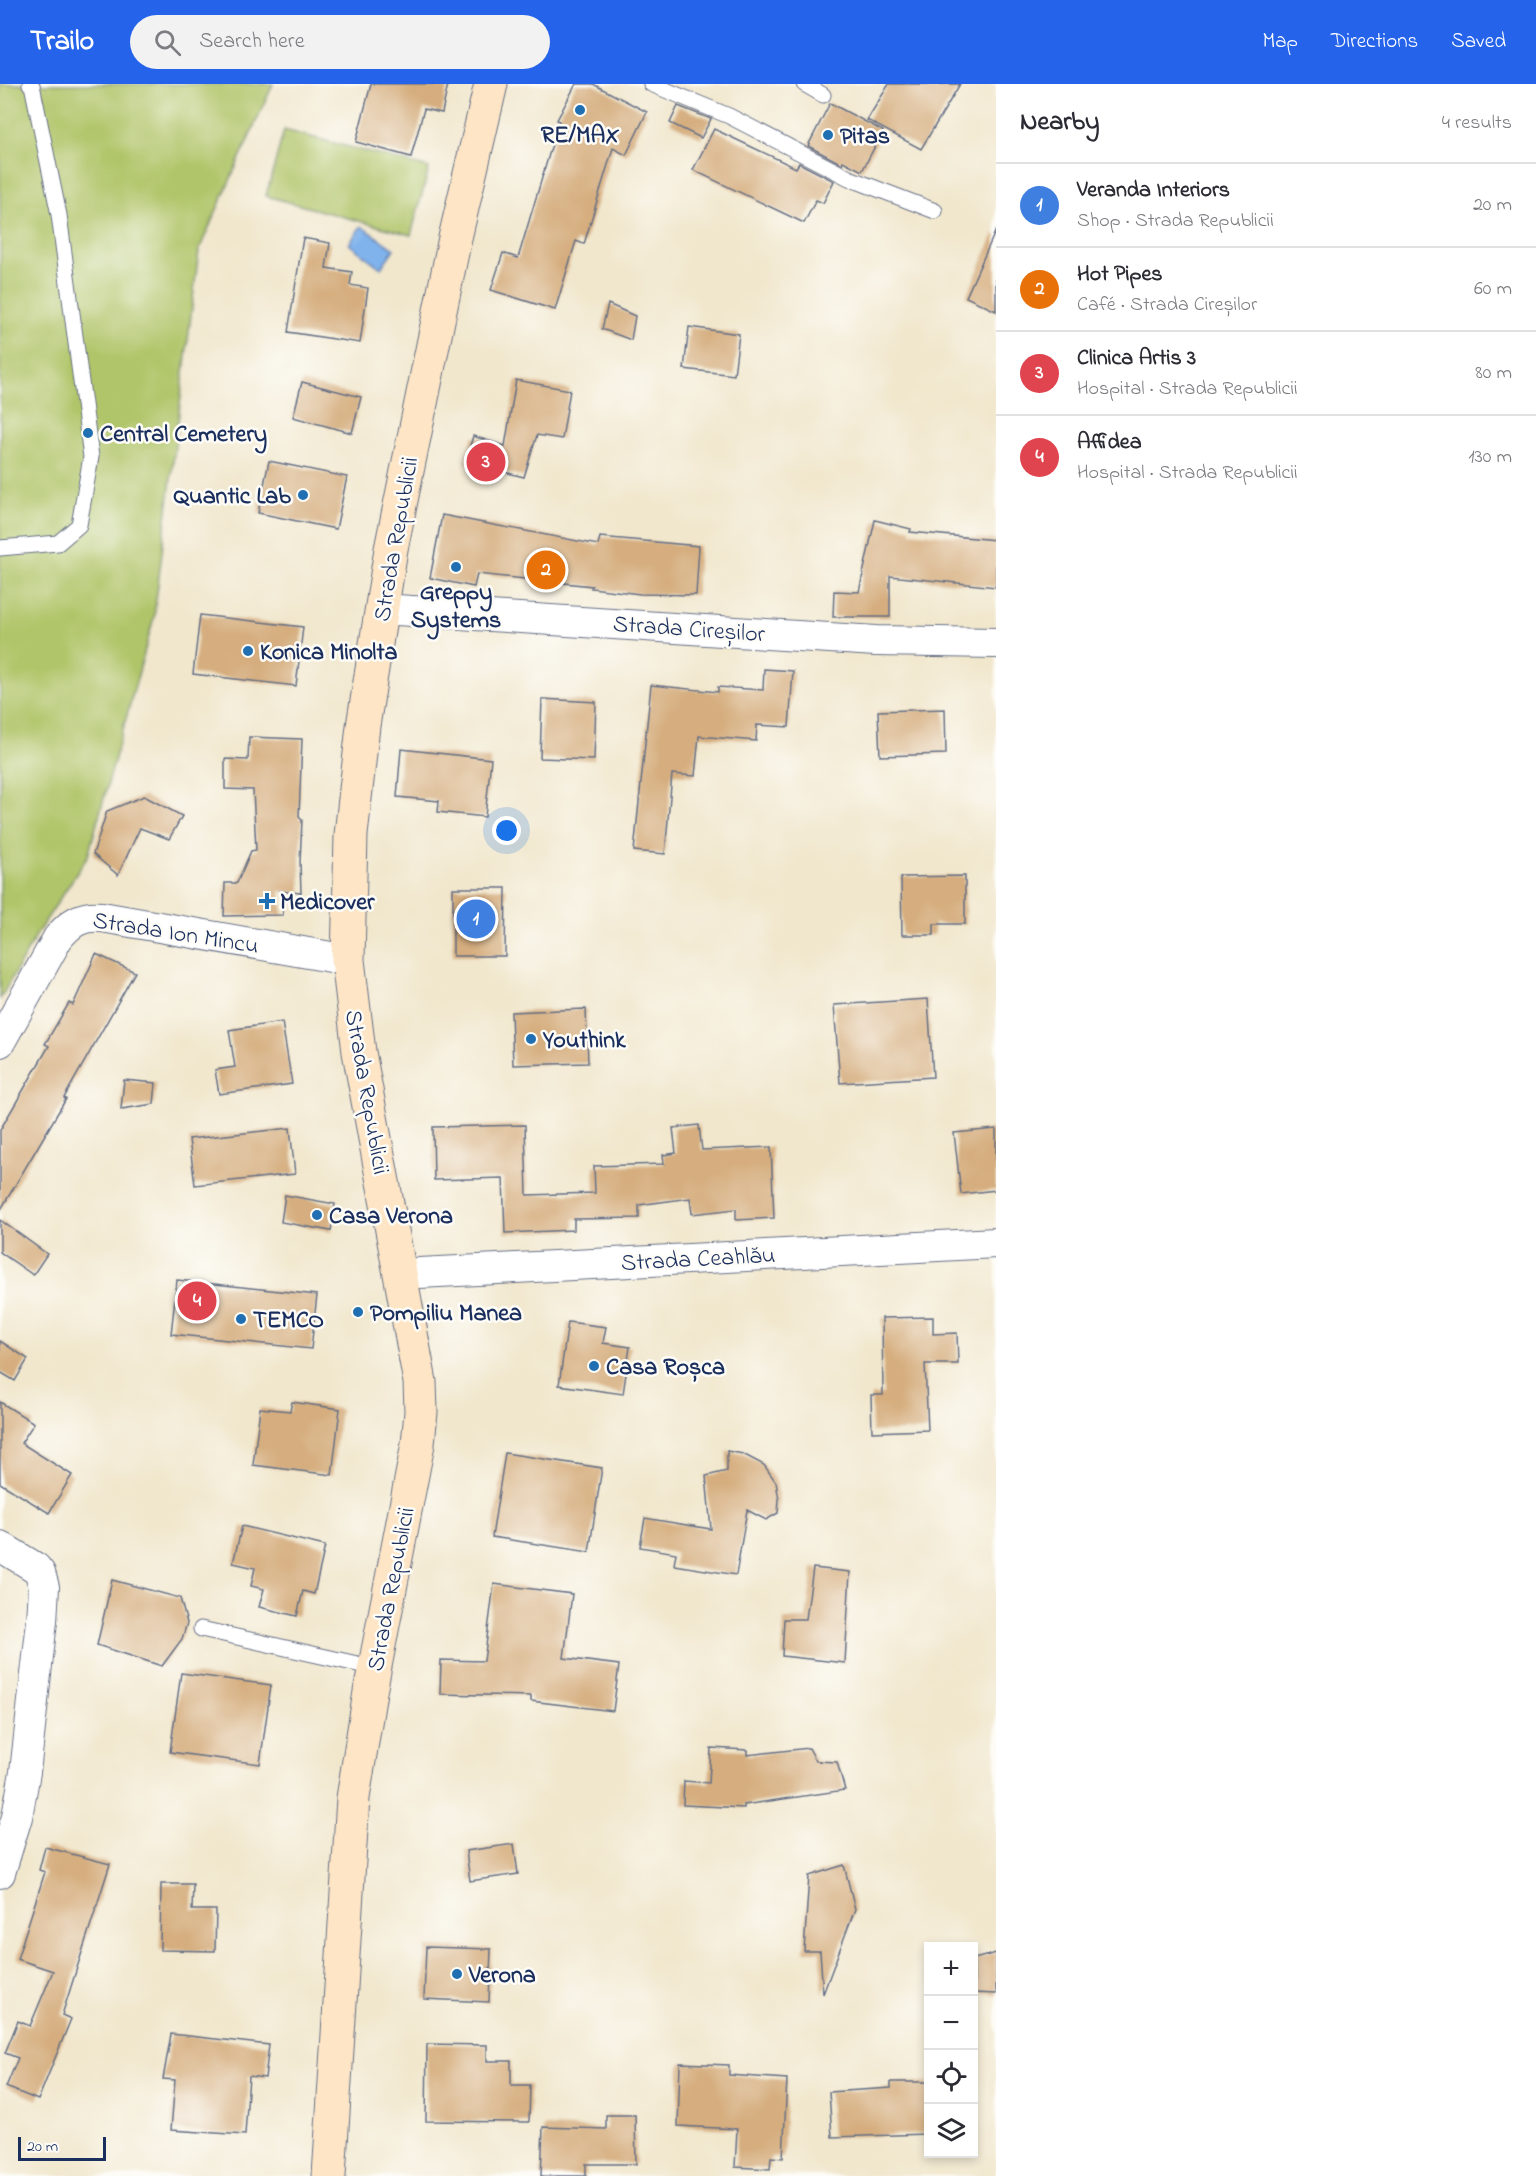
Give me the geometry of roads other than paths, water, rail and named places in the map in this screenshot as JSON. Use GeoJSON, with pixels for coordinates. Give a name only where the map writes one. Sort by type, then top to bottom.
{"type":"FeatureCollection","features":[{"type":"Feature","properties":{"kind":"street","name":"Strada Republicii"},"geometry":{"type":"LineString","coordinates":[[329,2176],[353,1798],[375,1668],[418,1444],[421,1412],[420,1382],[359,1052],[348,960],[351,835],[363,726],[391,549],[450,261],[491,84]]}},
{"type":"Feature","properties":{"kind":"street","name":"Strada Cireșilor"},"geometry":{"type":"LineString","coordinates":[[381,609],[876,641],[996,643]]}},
{"type":"Feature","properties":{"kind":"street","name":"Strada Ion Mincu"},"geometry":{"type":"LineString","coordinates":[[0,1042],[58,938],[79,918],[102,917],[348,960]]}},
{"type":"Feature","properties":{"kind":"street","name":"Strada Ceahlău"},"geometry":{"type":"LineString","coordinates":[[400,1274],[996,1243]]}},
{"type":"Feature","properties":{"kind":"street"},"geometry":{"type":"LineString","coordinates":[[0,1546],[36,1568],[44,1587],[25,1772],[17,1817],[0,1873]]}},
{"type":"Feature","properties":{"kind":"lane"},"geometry":{"type":"LineString","coordinates":[[0,548],[58,543],[79,525],[91,457],[59,215],[30,84]]}},
{"type":"Feature","properties":{"kind":"lane"},"geometry":{"type":"LineString","coordinates":[[651,84],[729,116],[849,178],[935,211]]}},
{"type":"Feature","properties":{"kind":"lane"},"geometry":{"type":"LineString","coordinates":[[804,84],[824,95]]}},
{"type":"Feature","properties":{"kind":"lane"},"geometry":{"type":"LineString","coordinates":[[201,1629],[375,1668]]}},
{"type":"Feature","properties":{"kind":"water"},"geometry":{"type":"Polygon","coordinates":[[[361,226],[394,249],[381,268],[349,244],[361,226]]]}},
{"type":"Feature","properties":{"kind":"place","name":"RE/MAX"},"geometry":{"type":"Point","coordinates":[580,110]}},
{"type":"Feature","properties":{"kind":"place","name":"Pitas"},"geometry":{"type":"Point","coordinates":[828,135]}},
{"type":"Feature","properties":{"kind":"place","name":"Central Cemetery"},"geometry":{"type":"Point","coordinates":[88,433]}},
{"type":"Feature","properties":{"kind":"place","name":"Clinica Artis 3"},"geometry":{"type":"Point","coordinates":[486,462]}},
{"type":"Feature","properties":{"kind":"place","name":"Quantic Lab"},"geometry":{"type":"Point","coordinates":[303,495]}},
{"type":"Feature","properties":{"kind":"place","name":"Greppy Systems"},"geometry":{"type":"Point","coordinates":[456,567]}},
{"type":"Feature","properties":{"kind":"place","name":"Hot Pipes"},"geometry":{"type":"Point","coordinates":[546,570]}},
{"type":"Feature","properties":{"kind":"place","name":"Konica Minolta"},"geometry":{"type":"Point","coordinates":[248,651]}},
{"type":"Feature","properties":{"kind":"place","name":"Medicover"},"geometry":{"type":"Point","coordinates":[267,901]}},
{"type":"Feature","properties":{"kind":"place","name":"Veranda Interiors"},"geometry":{"type":"Point","coordinates":[476,919]}},
{"type":"Feature","properties":{"kind":"place","name":"Youthink"},"geometry":{"type":"Point","coordinates":[531,1039]}},
{"type":"Feature","properties":{"kind":"place","name":"Casa Verona"},"geometry":{"type":"Point","coordinates":[317,1215]}},
{"type":"Feature","properties":{"kind":"place","name":"Affidea"},"geometry":{"type":"Point","coordinates":[197,1301]}},
{"type":"Feature","properties":{"kind":"place","name":"Pompiliu Manea"},"geometry":{"type":"Point","coordinates":[358,1312]}},
{"type":"Feature","properties":{"kind":"place","name":"TEMCO"},"geometry":{"type":"Point","coordinates":[241,1319]}},
{"type":"Feature","properties":{"kind":"place","name":"Casa Roșca"},"geometry":{"type":"Point","coordinates":[594,1366]}},
{"type":"Feature","properties":{"kind":"place","name":"Verona"},"geometry":{"type":"Point","coordinates":[457,1974]}}]}
